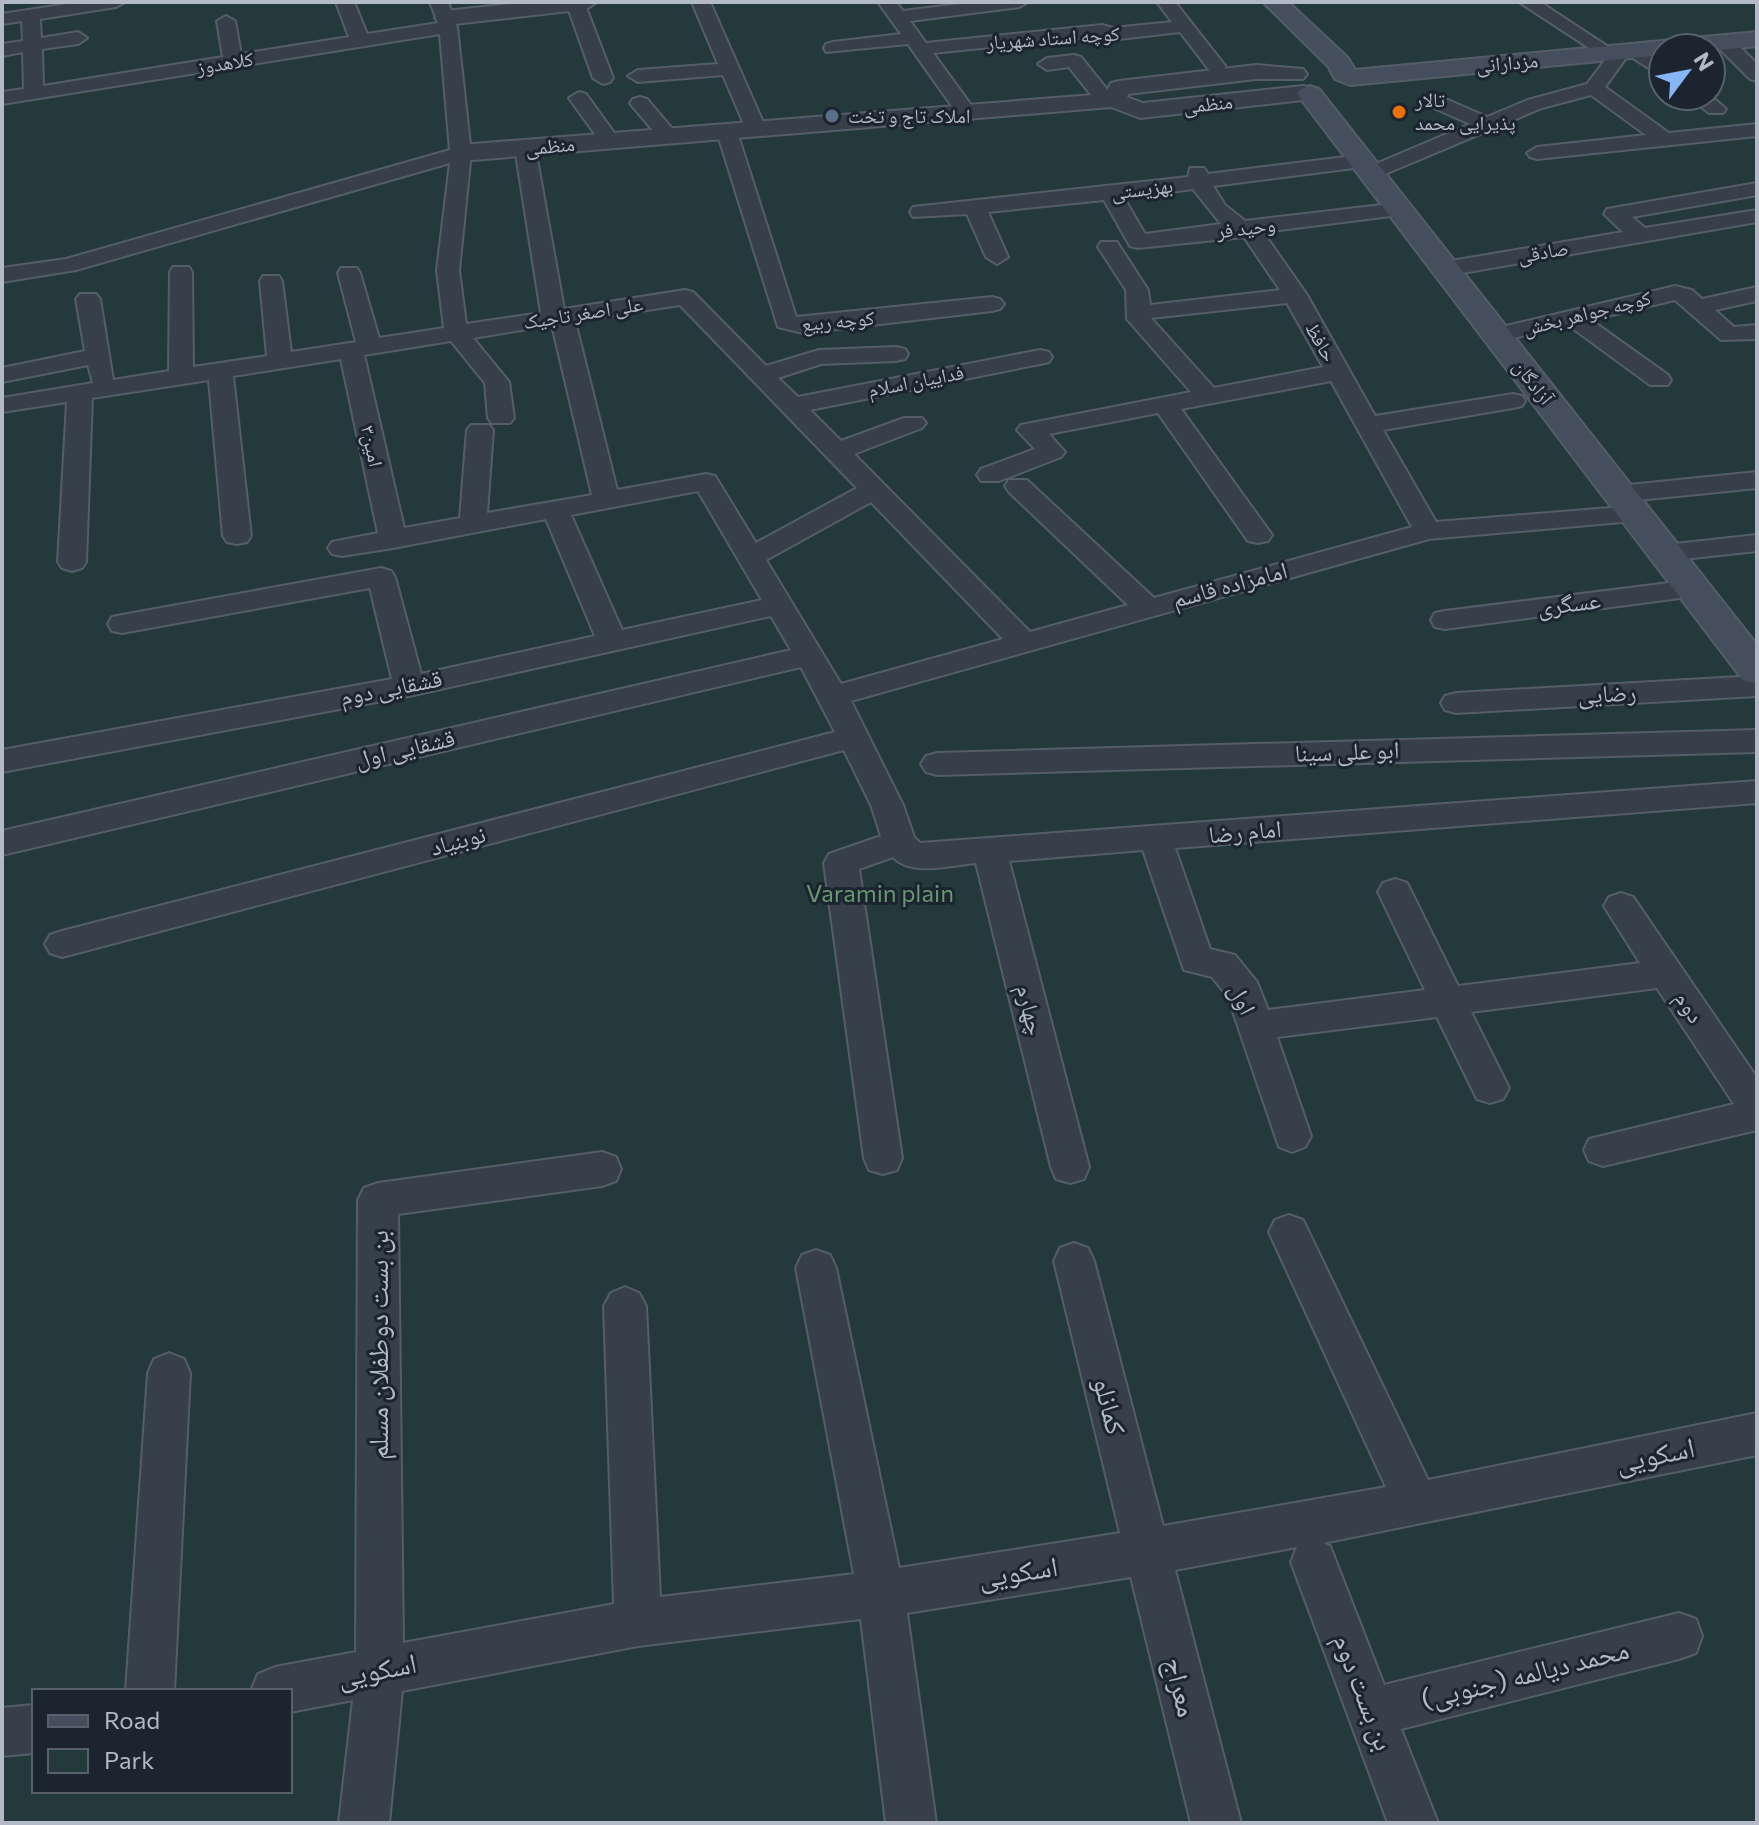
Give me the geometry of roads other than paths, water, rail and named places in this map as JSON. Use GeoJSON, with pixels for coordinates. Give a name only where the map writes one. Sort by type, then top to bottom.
{"type":"FeatureCollection","features":[{"type":"Feature","properties":{"kind":"main road"},"geometry":{"type":"LineString","coordinates":[[1275,2],[1339,63],[1347,76]]}},
{"type":"Feature","properties":{"kind":"main road","name":"مزدارانی"},"geometry":{"type":"LineString","coordinates":[[1727,42],[1757,39]]}},
{"type":"Feature","properties":{"kind":"main road","name":"مزدارانی"},"geometry":{"type":"LineString","coordinates":[[1303,87],[1344,87],[1347,76],[1647,50]]}},
{"type":"Feature","properties":{"kind":"main road","name":"آزادگان"},"geometry":{"type":"LineString","coordinates":[[1303,87],[1757,671]]}},
{"type":"Feature","properties":{"kind":"street"},"geometry":{"type":"LineString","coordinates":[[2,19],[116,2]]}},
{"type":"Feature","properties":{"kind":"street"},"geometry":{"type":"LineString","coordinates":[[345,2],[360,41]]}},
{"type":"Feature","properties":{"kind":"street"},"geometry":{"type":"LineString","coordinates":[[579,2],[603,78]]}},
{"type":"Feature","properties":{"kind":"street","name":"کلاهدوز"},"geometry":{"type":"LineString","coordinates":[[2,98],[360,41],[444,16],[579,2]]}},
{"type":"Feature","properties":{"kind":"street"},"geometry":{"type":"LineString","coordinates":[[701,2],[756,129]]}},
{"type":"Feature","properties":{"kind":"street"},"geometry":{"type":"LineString","coordinates":[[892,10],[1019,2]]}},
{"type":"Feature","properties":{"kind":"street"},"geometry":{"type":"LineString","coordinates":[[1166,2],[1217,67]]}},
{"type":"Feature","properties":{"kind":"street"},"geometry":{"type":"LineString","coordinates":[[1528,2],[1647,64]]}},
{"type":"Feature","properties":{"kind":"street"},"geometry":{"type":"LineString","coordinates":[[892,10],[966,112]]}},
{"type":"Feature","properties":{"kind":"street"},"geometry":{"type":"LineString","coordinates":[[31,14],[34,93]]}},
{"type":"Feature","properties":{"kind":"street"},"geometry":{"type":"LineString","coordinates":[[444,16],[461,153],[448,270],[451,311],[457,333],[497,382],[473,524]]}},
{"type":"Feature","properties":{"kind":"street"},"geometry":{"type":"LineString","coordinates":[[226,21],[233,61]]}},
{"type":"Feature","properties":{"kind":"street","name":"کوچه استاد شهریار"},"geometry":{"type":"LineString","coordinates":[[833,48],[1102,30],[1111,34],[1185,26]]}},
{"type":"Feature","properties":{"kind":"street"},"geometry":{"type":"LineString","coordinates":[[2,50],[78,38]]}},
{"type":"Feature","properties":{"kind":"street"},"geometry":{"type":"LineString","coordinates":[[1727,45],[1757,75]]}},
{"type":"Feature","properties":{"kind":"street"},"geometry":{"type":"LineString","coordinates":[[1621,52],[1594,88],[1665,139]]}},
{"type":"Feature","properties":{"kind":"street"},"geometry":{"type":"LineString","coordinates":[[1047,64],[1074,61],[1110,101]]}},
{"type":"Feature","properties":{"kind":"street"},"geometry":{"type":"LineString","coordinates":[[638,76],[730,69]]}},
{"type":"Feature","properties":{"kind":"street","name":"منظمی"},"geometry":{"type":"LineString","coordinates":[[2,275],[68,265],[461,153],[1110,101],[1119,88],[1256,72],[1303,87]]}},
{"type":"Feature","properties":{"kind":"street","name":"بهزیستی"},"geometry":{"type":"LineString","coordinates":[[921,212],[1114,197],[1198,177],[1366,167],[1488,125],[1535,104],[1594,88]]}},
{"type":"Feature","properties":{"kind":"street"},"geometry":{"type":"LineString","coordinates":[[579,98],[610,141]]}},
{"type":"Feature","properties":{"kind":"street"},"geometry":{"type":"LineString","coordinates":[[640,103],[668,136]]}},
{"type":"Feature","properties":{"kind":"street"},"geometry":{"type":"LineString","coordinates":[[1441,104],[1488,125]]}},
{"type":"Feature","properties":{"kind":"street"},"geometry":{"type":"LineString","coordinates":[[1537,153],[1757,130]]}},
{"type":"Feature","properties":{"kind":"street","name":"کوچه ربیع"},"geometry":{"type":"LineString","coordinates":[[727,132],[786,322],[803,326],[992,304]]}},
{"type":"Feature","properties":{"kind":"street"},"geometry":{"type":"LineString","coordinates":[[525,148],[558,317],[606,499]]}},
{"type":"Feature","properties":{"kind":"street","name":"حافظ"},"geometry":{"type":"LineString","coordinates":[[1198,177],[1237,229],[1252,232],[1295,295],[1428,531]]}},
{"type":"Feature","properties":{"kind":"street"},"geometry":{"type":"LineString","coordinates":[[1641,236],[1615,214],[1757,189]]}},
{"type":"Feature","properties":{"kind":"street","name":"وحید فر"},"geometry":{"type":"LineString","coordinates":[[1114,197],[1138,241],[1399,209]]}},
{"type":"Feature","properties":{"kind":"street"},"geometry":{"type":"LineString","coordinates":[[975,207],[997,257]]}},
{"type":"Feature","properties":{"kind":"street","name":"صادقی"},"geometry":{"type":"LineString","coordinates":[[1445,269],[1757,216]]}},
{"type":"Feature","properties":{"kind":"street"},"geometry":{"type":"LineString","coordinates":[[1109,247],[1137,290],[1139,319],[1209,397]]}},
{"type":"Feature","properties":{"kind":"street"},"geometry":{"type":"LineString","coordinates":[[181,272],[181,378]]}},
{"type":"Feature","properties":{"kind":"street","name":"امین۳"},"geometry":{"type":"LineString","coordinates":[[349,273],[393,540]]}},
{"type":"Feature","properties":{"kind":"street"},"geometry":{"type":"LineString","coordinates":[[271,281],[280,362]]}},
{"type":"Feature","properties":{"kind":"street","name":"کوچه جواهر بخش"},"geometry":{"type":"LineString","coordinates":[[1497,335],[1669,293],[1684,295],[1729,335],[1757,332]]}},
{"type":"Feature","properties":{"kind":"street"},"geometry":{"type":"LineString","coordinates":[[1697,307],[1757,294]]}},
{"type":"Feature","properties":{"kind":"street"},"geometry":{"type":"LineString","coordinates":[[1138,313],[1295,295]]}},
{"type":"Feature","properties":{"kind":"street","name":"علی اصغر تاجیک"},"geometry":{"type":"LineString","coordinates":[[2,405],[685,297],[1024,643]]}},
{"type":"Feature","properties":{"kind":"street"},"geometry":{"type":"LineString","coordinates":[[72,562],[98,356],[88,299]]}},
{"type":"Feature","properties":{"kind":"street"},"geometry":{"type":"LineString","coordinates":[[1573,318],[1659,380]]}},
{"type":"Feature","properties":{"kind":"street"},"geometry":{"type":"LineString","coordinates":[[762,375],[819,357],[896,354]]}},
{"type":"Feature","properties":{"kind":"street"},"geometry":{"type":"LineString","coordinates":[[2,375],[98,356]]}},
{"type":"Feature","properties":{"kind":"street","name":"فداییان اسلام"},"geometry":{"type":"LineString","coordinates":[[792,406],[1040,357]]}},
{"type":"Feature","properties":{"kind":"street"},"geometry":{"type":"LineString","coordinates":[[220,371],[237,536]]}},
{"type":"Feature","properties":{"kind":"street"},"geometry":{"type":"LineString","coordinates":[[990,475],[1052,452],[1030,430],[1338,372]]}},
{"type":"Feature","properties":{"kind":"street"},"geometry":{"type":"LineString","coordinates":[[1368,425],[1513,401]]}},
{"type":"Feature","properties":{"kind":"street"},"geometry":{"type":"LineString","coordinates":[[1165,405],[1258,535]]}},
{"type":"Feature","properties":{"kind":"street"},"geometry":{"type":"LineString","coordinates":[[837,452],[913,423]]}},
{"type":"Feature","properties":{"kind":"street","name":"امامزاده قاسم"},"geometry":{"type":"LineString","coordinates":[[833,696],[1428,531],[1627,504],[1757,480]]}},
{"type":"Feature","properties":{"kind":"street"},"geometry":{"type":"LineString","coordinates":[[342,548],[706,482],[855,737],[887,805],[899,842],[841,863],[883,1158]]}},
{"type":"Feature","properties":{"kind":"street"},"geometry":{"type":"LineString","coordinates":[[1018,486],[1148,608]]}},
{"type":"Feature","properties":{"kind":"street"},"geometry":{"type":"LineString","coordinates":[[750,558],[874,490]]}},
{"type":"Feature","properties":{"kind":"street"},"geometry":{"type":"LineString","coordinates":[[555,508],[612,641]]}},
{"type":"Feature","properties":{"kind":"street"},"geometry":{"type":"LineString","coordinates":[[1665,553],[1757,543]]}},
{"type":"Feature","properties":{"kind":"street"},"geometry":{"type":"LineString","coordinates":[[122,624],[381,577],[409,686]]}},
{"type":"Feature","properties":{"kind":"street","name":"عسگری"},"geometry":{"type":"LineString","coordinates":[[1445,620],[1693,589]]}},
{"type":"Feature","properties":{"kind":"street","name":"قشقایی دوم"},"geometry":{"type":"LineString","coordinates":[[2,761],[409,686],[778,605]]}},
{"type":"Feature","properties":{"kind":"street","name":"قشقایی اول"},"geometry":{"type":"LineString","coordinates":[[2,843],[809,655]]}},
{"type":"Feature","properties":{"kind":"street","name":"رضایی"},"geometry":{"type":"LineString","coordinates":[[1456,703],[1757,686]]}},
{"type":"Feature","properties":{"kind":"street","name":"نوبنیاد"},"geometry":{"type":"LineString","coordinates":[[62,944],[855,737]]}},
{"type":"Feature","properties":{"kind":"street","name":"ابو علی سینا"},"geometry":{"type":"LineString","coordinates":[[937,764],[1757,741]]}},
{"type":"Feature","properties":{"kind":"street","name":"امام رضا"},"geometry":{"type":"LineString","coordinates":[[899,842],[912,856],[990,852],[1757,792]]}},
{"type":"Feature","properties":{"kind":"street","name":"اول"},"geometry":{"type":"LineString","coordinates":[[1156,839],[1196,960],[1223,965],[1244,992],[1292,1136]]}},
{"type":"Feature","properties":{"kind":"street","name":"چهارم"},"geometry":{"type":"LineString","coordinates":[[990,852],[1070,1167]]}},
{"type":"Feature","properties":{"kind":"street"},"geometry":{"type":"LineString","coordinates":[[1395,892],[1490,1088]]}},
{"type":"Feature","properties":{"kind":"street","name":"دوم"},"geometry":{"type":"LineString","coordinates":[[1621,906],[1757,1111]]}},
{"type":"Feature","properties":{"kind":"street"},"geometry":{"type":"LineString","coordinates":[[1255,1026],[1666,973]]}},
{"type":"Feature","properties":{"kind":"street"},"geometry":{"type":"LineString","coordinates":[[1603,1150],[1757,1111]]}},
{"type":"Feature","properties":{"kind":"street","name":"بن بست دوطفلان مسلم"},"geometry":{"type":"LineString","coordinates":[[380,1669],[378,1200],[602,1169]]}},
{"type":"Feature","properties":{"kind":"street"},"geometry":{"type":"LineString","coordinates":[[1289,1232],[1416,1504]]}},
{"type":"Feature","properties":{"kind":"street","name":"کمانلو"},"geometry":{"type":"LineString","coordinates":[[1074,1261],[1146,1552]]}},
{"type":"Feature","properties":{"kind":"street"},"geometry":{"type":"LineString","coordinates":[[816,1268],[881,1594],[911,1823]]}},
{"type":"Feature","properties":{"kind":"street"},"geometry":{"type":"LineString","coordinates":[[625,1306],[638,1623]]}},
{"type":"Feature","properties":{"kind":"street"},"geometry":{"type":"LineString","coordinates":[[150,1689],[169,1373]]}},
{"type":"Feature","properties":{"kind":"street","name":"اسکویی"},"geometry":{"type":"LineString","coordinates":[[285,1689],[638,1623],[881,1594],[1146,1552],[1416,1504],[1757,1434]]}},
{"type":"Feature","properties":{"kind":"street","name":"معراج"},"geometry":{"type":"LineString","coordinates":[[1146,1552],[1216,1823]]}},
{"type":"Feature","properties":{"kind":"street","name":"بن بست دوم"},"geometry":{"type":"LineString","coordinates":[[1314,1562],[1413,1823]]}},
{"type":"Feature","properties":{"kind":"street","name":"محمد دیالمه (جنوبی)"},"geometry":{"type":"LineString","coordinates":[[1371,1712],[1679,1636]]}},
{"type":"Feature","properties":{"kind":"street"},"geometry":{"type":"LineString","coordinates":[[364,1823],[380,1669]]}},
{"type":"Feature","properties":{"kind":"street"},"geometry":{"type":"LineString","coordinates":[[2,1732],[32,1729]]}},
{"type":"Feature","properties":{"kind":"place","name":"تالار پذیرایی محمد"},"geometry":{"type":"Point","coordinates":[1399,112]}},
{"type":"Feature","properties":{"kind":"place","name":"املاک تاج و تخت"},"geometry":{"type":"Point","coordinates":[832,116]}},
{"type":"Feature","properties":{"kind":"park label","name":"Varamin plain"},"geometry":{"type":"Point","coordinates":[880,894]}}]}
